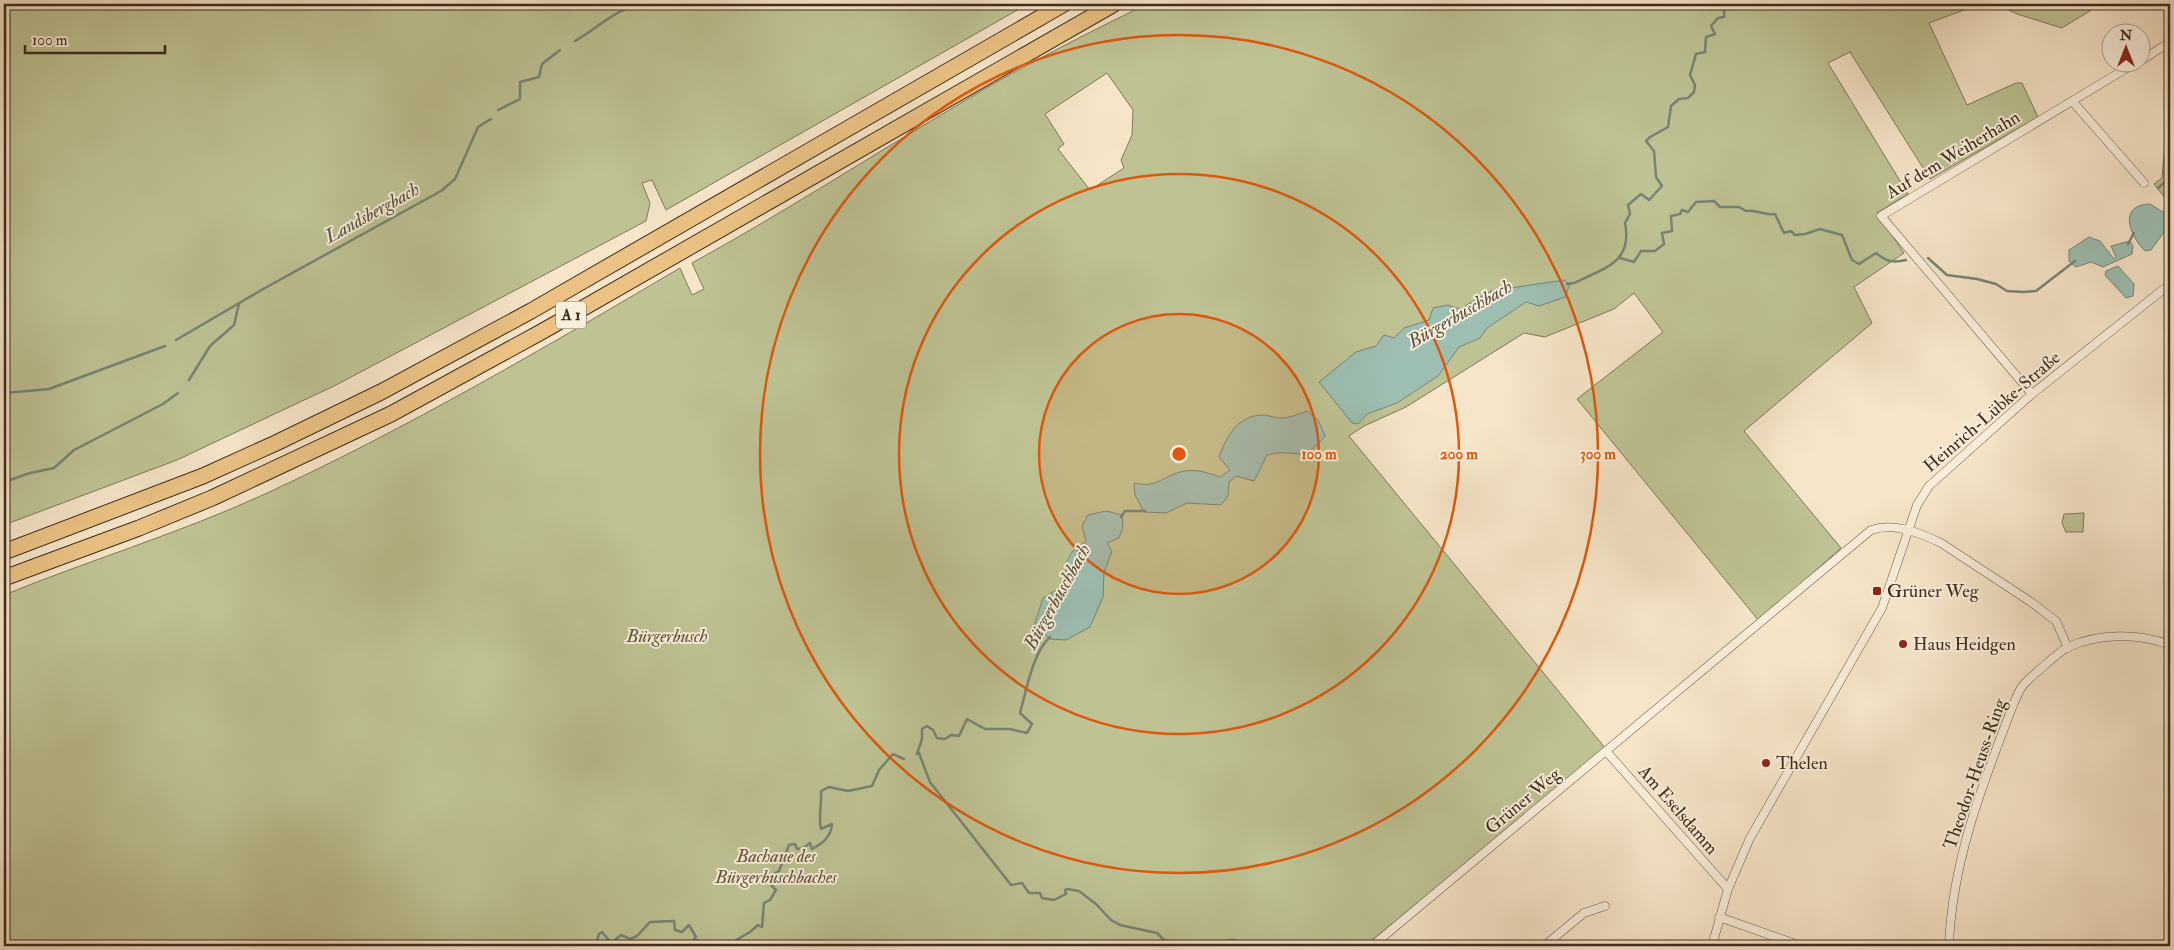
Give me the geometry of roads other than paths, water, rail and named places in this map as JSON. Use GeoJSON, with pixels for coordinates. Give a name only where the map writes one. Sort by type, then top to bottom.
{"type":"FeatureCollection","features":[{"type":"Feature","properties":{"kind":"highway","name":"A 1"},"geometry":{"type":"LineString","coordinates":[[4,552],[203,476],[294,435],[381,392],[531,310],[1064,4]]}},
{"type":"Feature","properties":{"kind":"highway","name":"A 1"},"geometry":{"type":"LineString","coordinates":[[4,578],[139,528],[212,498],[391,414],[552,326],[1114,4]]}},
{"type":"Feature","properties":{"kind":"street"},"geometry":{"type":"LineString","coordinates":[[2152,54],[2170,42]]}},
{"type":"Feature","properties":{"kind":"street","name":"Auf dem Weiherhahn"},"geometry":{"type":"LineString","coordinates":[[2032,394],[1881,216],[2121,72]]}},
{"type":"Feature","properties":{"kind":"street"},"geometry":{"type":"LineString","coordinates":[[2073,102],[2144,183]]}},
{"type":"Feature","properties":{"kind":"street","name":"Heinrich-Lübke-Straße"},"geometry":{"type":"LineString","coordinates":[[1712,946],[1728,889],[1750,838],[1882,608],[1917,505],[1929,486],[2032,394],[2170,284]]}},
{"type":"Feature","properties":{"kind":"street","name":"Grüner Weg"},"geometry":{"type":"LineString","coordinates":[[1372,946],[1382,943],[1871,530],[1884,526],[1908,531],[1941,543],[2031,602],[2056,622],[2068,648]]}},
{"type":"Feature","properties":{"kind":"street","name":"Theodor-Heuss-Ring"},"geometry":{"type":"LineString","coordinates":[[1950,946],[1953,893],[1964,843],[2013,705],[2023,685],[2068,648],[2122,635],[2156,640],[2170,645]]}},
{"type":"Feature","properties":{"kind":"street","name":"Am Eselsdamm"},"geometry":{"type":"LineString","coordinates":[[1606,752],[1728,889]]}},
{"type":"Feature","properties":{"kind":"street"},"geometry":{"type":"LineString","coordinates":[[1544,946],[1584,914],[1605,906]]}},
{"type":"Feature","properties":{"kind":"street"},"geometry":{"type":"LineString","coordinates":[[1719,917],[1801,946]]}},
{"type":"Feature","properties":{"kind":"water"},"geometry":{"type":"Polygon","coordinates":[[[2150,204],[2166,214],[2170,224],[2151,250],[2145,251],[2131,230],[2130,215],[2133,210],[2140,206],[2150,204]]]}},
{"type":"Feature","properties":{"kind":"water"},"geometry":{"type":"Polygon","coordinates":[[[2089,237],[2100,241],[2114,259],[2116,257],[2111,246],[2130,241],[2133,246],[2132,254],[2103,267],[2091,262],[2076,267],[2069,261],[2069,250],[2089,237]]]}},
{"type":"Feature","properties":{"kind":"water"},"geometry":{"type":"Polygon","coordinates":[[[2118,266],[2134,284],[2133,296],[2126,298],[2105,275],[2106,271],[2118,266]]]}},
{"type":"Feature","properties":{"kind":"water"},"geometry":{"type":"Polygon","coordinates":[[[1564,280],[1570,284],[1565,297],[1539,306],[1526,302],[1487,328],[1480,338],[1459,347],[1438,376],[1397,403],[1367,414],[1358,424],[1352,423],[1319,382],[1356,352],[1376,346],[1384,335],[1394,338],[1404,328],[1429,320],[1433,308],[1448,305],[1460,309],[1491,291],[1564,280]]]}},
{"type":"Feature","properties":{"kind":"water"},"geometry":{"type":"Polygon","coordinates":[[[1307,411],[1318,420],[1325,436],[1310,451],[1297,454],[1276,453],[1267,455],[1254,481],[1236,476],[1229,482],[1228,496],[1221,505],[1187,503],[1166,513],[1144,512],[1135,495],[1134,483],[1155,483],[1178,473],[1189,471],[1203,472],[1220,477],[1230,470],[1219,457],[1230,434],[1241,422],[1256,416],[1265,415],[1284,418],[1307,411]]]}},
{"type":"Feature","properties":{"kind":"water"},"geometry":{"type":"Polygon","coordinates":[[[1106,511],[1122,515],[1123,527],[1119,538],[1107,543],[1112,551],[1104,573],[1103,597],[1090,627],[1066,640],[1050,639],[1034,626],[1043,598],[1058,589],[1065,577],[1067,561],[1072,552],[1086,541],[1082,526],[1088,515],[1106,511]]]}},
{"type":"Feature","properties":{"kind":"waterway","name":"Landsbergbach"},"geometry":{"type":"LineString","coordinates":[[575,41],[612,16],[637,4]]}},
{"type":"Feature","properties":{"kind":"waterway","name":"Bürgerbuschbach"},"geometry":{"type":"LineString","coordinates":[[1567,284],[1574,283],[1605,268],[1620,256],[1625,247],[1625,223],[1630,214],[1628,205],[1641,194],[1649,200],[1662,186],[1656,177],[1654,151],[1646,141],[1668,127],[1671,106],[1679,99],[1688,98],[1694,92],[1695,85],[1690,75],[1696,54],[1705,52],[1706,37],[1715,34],[1711,26],[1718,18],[1724,17],[1725,4]]}},
{"type":"Feature","properties":{"kind":"waterway","name":"Landsbergbach"},"geometry":{"type":"LineString","coordinates":[[498,110],[520,99],[520,82],[539,77],[542,64],[560,50]]}},
{"type":"Feature","properties":{"kind":"waterway","name":"Landsbergbach"},"geometry":{"type":"LineString","coordinates":[[176,340],[265,288],[441,191],[455,179],[478,127],[491,119]]}},
{"type":"Feature","properties":{"kind":"waterway"},"geometry":{"type":"LineString","coordinates":[[2170,126],[2170,146]]}},
{"type":"Feature","properties":{"kind":"waterway"},"geometry":{"type":"LineString","coordinates":[[2158,188],[2170,178]]}},
{"type":"Feature","properties":{"kind":"waterway"},"geometry":{"type":"LineString","coordinates":[[1620,258],[1634,262],[1641,251],[1655,251],[1664,244],[1662,233],[1672,231],[1671,216],[1680,214],[1682,210],[1688,212],[1696,202],[1714,201],[1720,207],[1739,207],[1746,211],[1775,214],[1784,233],[1791,231],[1795,235],[1805,234],[1820,229],[1842,235],[1852,260],[1859,264],[1876,253],[1890,261],[1906,260]]}},
{"type":"Feature","properties":{"kind":"waterway"},"geometry":{"type":"LineString","coordinates":[[2128,244],[2134,233]]}},
{"type":"Feature","properties":{"kind":"waterway"},"geometry":{"type":"LineString","coordinates":[[1928,258],[1947,275],[1977,279],[1996,284],[2007,291],[2023,292],[2036,291],[2075,261]]}},
{"type":"Feature","properties":{"kind":"waterway","name":"Landsbergbach"},"geometry":{"type":"LineString","coordinates":[[189,380],[210,346],[234,325],[239,304]]}},
{"type":"Feature","properties":{"kind":"waterway","name":"Landsbergbach"},"geometry":{"type":"LineString","coordinates":[[4,393],[49,389],[165,346]]}},
{"type":"Feature","properties":{"kind":"waterway","name":"Landsbergbach"},"geometry":{"type":"LineString","coordinates":[[4,482],[30,473],[54,468],[74,450],[163,404],[178,393]]}},
{"type":"Feature","properties":{"kind":"waterway","name":"Bürgerbuschbach"},"geometry":{"type":"LineString","coordinates":[[1121,517],[1125,511],[1145,511]]}},
{"type":"Feature","properties":{"kind":"waterway","name":"Bürgerbuschbach"},"geometry":{"type":"LineString","coordinates":[[917,754],[922,739],[922,729],[927,726],[933,730],[937,738],[945,739],[951,735],[959,736],[967,719],[985,729],[1010,729],[1027,733],[1032,724],[1020,713],[1035,662],[1039,652],[1050,637]]}},
{"type":"Feature","properties":{"kind":"waterway"},"geometry":{"type":"LineString","coordinates":[[919,753],[930,782],[1011,885],[1022,883],[1029,893],[1040,893],[1042,898],[1054,900],[1066,894],[1065,890],[1067,889],[1079,891],[1096,904],[1111,920],[1120,925],[1157,933],[1164,940],[1192,946]]}},
{"type":"Feature","properties":{"kind":"waterway","name":"Bürgerbuschbach"},"geometry":{"type":"LineString","coordinates":[[726,946],[758,925],[762,927],[764,903],[770,900],[776,890],[771,885],[773,874],[779,871],[789,845],[795,844],[797,849],[803,848],[810,843],[812,849],[823,842],[828,836],[832,824],[821,829],[820,824],[821,791],[829,787],[848,791],[872,786],[879,770],[893,754],[904,759]]}},
{"type":"Feature","properties":{"kind":"waterway","name":"Bürgerbuschbach"},"geometry":{"type":"LineString","coordinates":[[592,946],[602,932],[611,943],[621,935],[630,939],[637,936],[650,922],[674,921],[675,930],[682,932],[689,925],[696,937],[694,939],[701,942],[699,946]]}},
{"type":"Feature","properties":{"kind":"waterway"},"geometry":{"type":"LineString","coordinates":[[1199,946],[1212,941],[1220,945],[1233,940],[1240,941],[1247,946]]}},
{"type":"Feature","properties":{"kind":"waterway","name":"Bürgerbuschbach"},"geometry":{"type":"LineString","coordinates":[[580,946],[586,946]]}},
{"type":"Feature","properties":{"kind":"place","name":"Grüner Weg"},"geometry":{"type":"Point","coordinates":[1877,591]}},
{"type":"Feature","properties":{"kind":"place","name":"Haus Heidgen"},"geometry":{"type":"Point","coordinates":[1903,644]}},
{"type":"Feature","properties":{"kind":"place","name":"Thelen"},"geometry":{"type":"Point","coordinates":[1766,763]}},
{"type":"Feature","properties":{"kind":"park label","name":"Bürgerbusch"},"geometry":{"type":"Point","coordinates":[667,636]}},
{"type":"Feature","properties":{"kind":"park label","name":"Bachaue des Bürgerbuschbaches"},"geometry":{"type":"Point","coordinates":[776,866]}}]}
